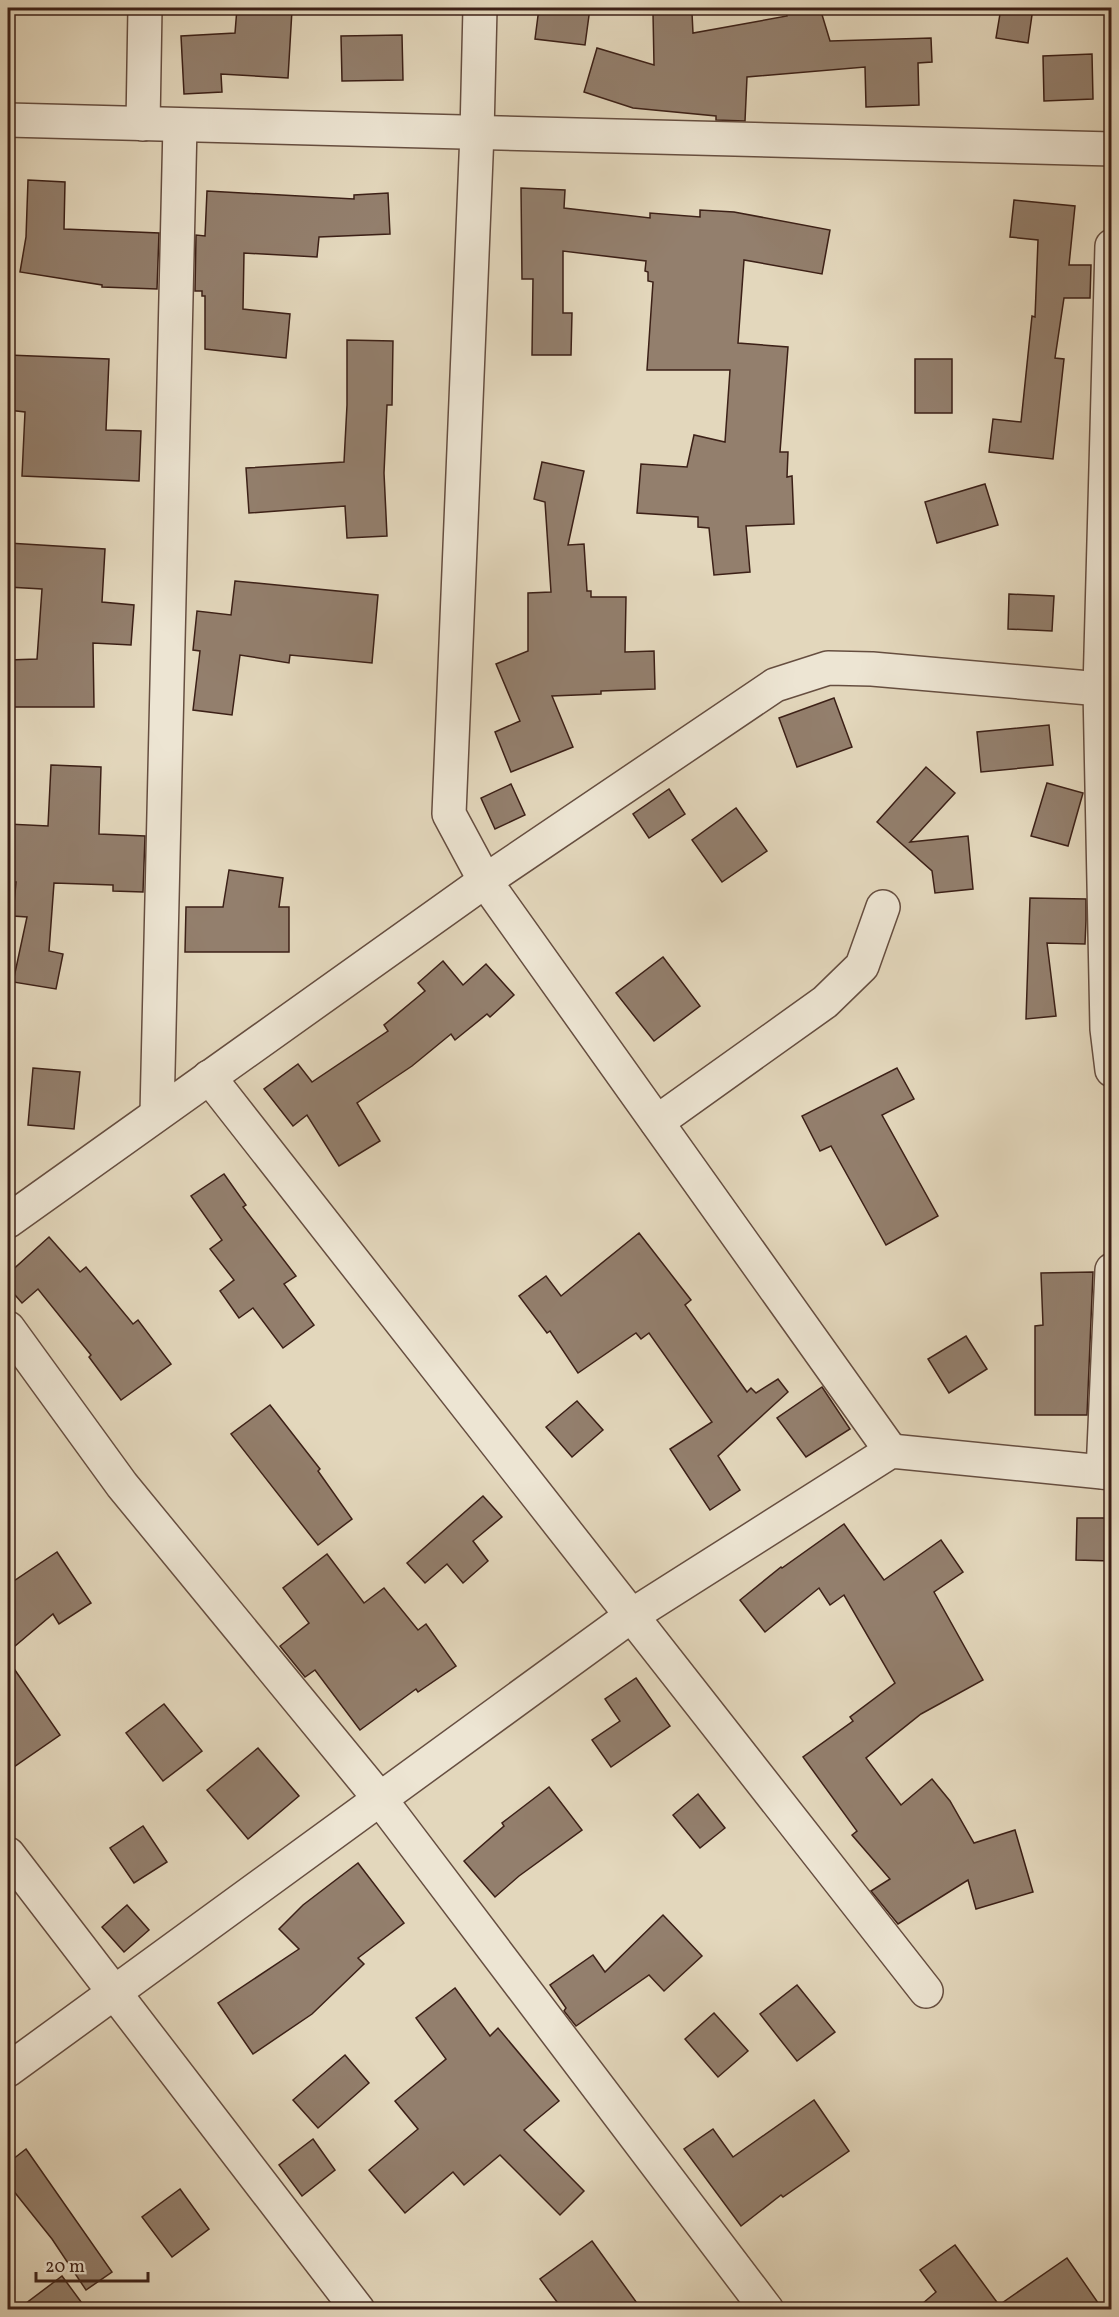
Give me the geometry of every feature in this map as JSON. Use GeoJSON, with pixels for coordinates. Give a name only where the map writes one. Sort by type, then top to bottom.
{"type":"FeatureCollection","features":[{"type":"Feature","properties":{"kind":"street"},"geometry":{"type":"LineString","coordinates":[[143,124],[144,8]]}},
{"type":"Feature","properties":{"kind":"street"},"geometry":{"type":"LineString","coordinates":[[480,8],[477,133],[449,814],[485,881],[891,1451]]}},
{"type":"Feature","properties":{"kind":"street"},"geometry":{"type":"LineString","coordinates":[[8,120],[1112,149]]}},
{"type":"Feature","properties":{"kind":"street"},"geometry":{"type":"LineString","coordinates":[[158,1114],[180,125]]}},
{"type":"Feature","properties":{"kind":"street"},"geometry":{"type":"LineString","coordinates":[[1112,246],[1106,690],[1107,1029],[1112,1070]]}},
{"type":"Feature","properties":{"kind":"street"},"geometry":{"type":"LineString","coordinates":[[8,1221],[485,881],[775,685],[828,668],[872,669],[1106,690]]}},
{"type":"Feature","properties":{"kind":"street"},"geometry":{"type":"LineString","coordinates":[[657,1122],[825,1002],[862,966],[883,907]]}},
{"type":"Feature","properties":{"kind":"street"},"geometry":{"type":"LineString","coordinates":[[209,1077],[926,1991]]}},
{"type":"Feature","properties":{"kind":"street"},"geometry":{"type":"LineString","coordinates":[[8,2070],[631,1616],[891,1451],[1107,1472],[1112,1270]]}},
{"type":"Feature","properties":{"kind":"street"},"geometry":{"type":"LineString","coordinates":[[8,1328],[122,1485],[380,1799],[767,2310]]}},
{"type":"Feature","properties":{"kind":"street"},"geometry":{"type":"LineString","coordinates":[[8,1854],[358,2310]]}},
{"type":"Feature","properties":{"kind":"building"},"geometry":{"type":"Polygon","coordinates":[[[237,8],[292,10],[288,78],[221,74],[222,92],[184,94],[181,36],[235,33],[237,8]]]}},
{"type":"Feature","properties":{"kind":"building"},"geometry":{"type":"Polygon","coordinates":[[[539,8],[590,8],[585,45],[535,39],[539,8]]]}},
{"type":"Feature","properties":{"kind":"building"},"geometry":{"type":"Polygon","coordinates":[[[785,8],[820,8],[830,41],[931,38],[932,62],[918,63],[919,105],[866,107],[865,67],[747,77],[745,121],[716,120],[716,116],[633,108],[584,92],[597,48],[654,65],[653,13],[692,13],[693,33],[787,16],[785,8]]]}},
{"type":"Feature","properties":{"kind":"building"},"geometry":{"type":"Polygon","coordinates":[[[1001,8],[1033,8],[1028,43],[996,38],[1001,8]]]}},
{"type":"Feature","properties":{"kind":"building"},"geometry":{"type":"Polygon","coordinates":[[[402,35],[403,80],[342,81],[341,36],[402,35]]]}},
{"type":"Feature","properties":{"kind":"building"},"geometry":{"type":"Polygon","coordinates":[[[1092,54],[1093,99],[1044,101],[1043,56],[1092,54]]]}},
{"type":"Feature","properties":{"kind":"building"},"geometry":{"type":"Polygon","coordinates":[[[28,180],[65,182],[64,229],[159,233],[157,289],[102,287],[102,285],[20,272],[26,237],[28,180]]]}},
{"type":"Feature","properties":{"kind":"building"},"geometry":{"type":"Polygon","coordinates":[[[521,188],[565,190],[564,208],[650,218],[650,213],[700,217],[700,210],[734,212],[830,230],[822,274],[744,260],[738,343],[788,347],[780,452],[788,452],[787,477],[792,476],[794,524],[746,526],[750,572],[714,575],[709,528],[698,527],[698,517],[637,513],[641,464],[687,467],[694,435],[725,442],[730,370],[647,370],[653,282],[648,281],[648,272],[645,271],[646,261],[563,251],[563,313],[572,313],[571,355],[532,355],[533,279],[522,279],[521,188]]]}},
{"type":"Feature","properties":{"kind":"building"},"geometry":{"type":"Polygon","coordinates":[[[207,191],[354,199],[354,195],[388,193],[390,234],[319,237],[317,257],[244,253],[243,309],[290,314],[286,358],[205,349],[205,296],[202,296],[202,291],[195,291],[196,235],[205,236],[207,191]]]}},
{"type":"Feature","properties":{"kind":"building"},"geometry":{"type":"Polygon","coordinates":[[[1014,200],[1075,206],[1069,265],[1091,265],[1090,298],[1064,298],[1055,358],[1064,359],[1053,459],[989,452],[993,419],[1021,422],[1032,316],[1035,317],[1038,240],[1010,237],[1014,200]]]}},
{"type":"Feature","properties":{"kind":"building"},"geometry":{"type":"Polygon","coordinates":[[[347,340],[393,341],[392,405],[387,405],[384,473],[387,536],[347,538],[345,506],[249,513],[246,468],[344,462],[347,340]]]}},
{"type":"Feature","properties":{"kind":"building"},"geometry":{"type":"Polygon","coordinates":[[[8,355],[109,359],[106,430],[141,431],[139,481],[22,476],[25,412],[8,410],[8,355]]]}},
{"type":"Feature","properties":{"kind":"building"},"geometry":{"type":"Polygon","coordinates":[[[915,359],[952,359],[952,413],[915,413],[915,359]]]}},
{"type":"Feature","properties":{"kind":"building"},"geometry":{"type":"Polygon","coordinates":[[[542,462],[584,471],[568,545],[584,544],[587,591],[591,591],[591,597],[626,597],[625,652],[654,651],[655,689],[552,696],[573,747],[511,772],[495,732],[520,721],[496,664],[528,651],[528,593],[551,592],[545,502],[534,499],[542,462]]]}},
{"type":"Feature","properties":{"kind":"building"},"geometry":{"type":"Polygon","coordinates":[[[985,484],[998,525],[937,543],[925,502],[985,484]]]}},
{"type":"Feature","properties":{"kind":"building"},"geometry":{"type":"Polygon","coordinates":[[[8,543],[105,549],[102,602],[134,605],[131,645],[93,643],[94,707],[8,707],[8,660],[37,659],[42,589],[8,587],[8,543]]]}},
{"type":"Feature","properties":{"kind":"building"},"geometry":{"type":"Polygon","coordinates":[[[235,581],[378,595],[372,663],[290,655],[289,663],[240,655],[232,715],[193,710],[200,651],[193,650],[197,611],[231,615],[235,581]]]}},
{"type":"Feature","properties":{"kind":"building"},"geometry":{"type":"Polygon","coordinates":[[[1009,594],[1054,596],[1052,631],[1008,629],[1009,594]]]}},
{"type":"Feature","properties":{"kind":"building"},"geometry":{"type":"Polygon","coordinates":[[[834,698],[852,747],[797,767],[779,718],[834,698]]]}},
{"type":"Feature","properties":{"kind":"building"},"geometry":{"type":"Polygon","coordinates":[[[1049,725],[1053,765],[981,772],[977,732],[1049,725]]]}},
{"type":"Feature","properties":{"kind":"building"},"geometry":{"type":"Polygon","coordinates":[[[51,765],[101,767],[99,834],[145,836],[143,892],[113,891],[113,885],[54,883],[49,951],[63,954],[56,989],[13,982],[27,917],[13,916],[16,882],[8,882],[8,824],[48,826],[51,765]]]}},
{"type":"Feature","properties":{"kind":"building"},"geometry":{"type":"Polygon","coordinates":[[[926,767],[955,793],[910,842],[968,836],[973,889],[935,893],[932,871],[877,822],[926,767]]]}},
{"type":"Feature","properties":{"kind":"building"},"geometry":{"type":"Polygon","coordinates":[[[1047,783],[1083,793],[1068,846],[1031,836],[1047,783]]]}},
{"type":"Feature","properties":{"kind":"building"},"geometry":{"type":"Polygon","coordinates":[[[511,784],[525,815],[495,829],[481,798],[511,784]]]}},
{"type":"Feature","properties":{"kind":"building"},"geometry":{"type":"Polygon","coordinates":[[[669,789],[685,814],[649,838],[633,814],[669,789]]]}},
{"type":"Feature","properties":{"kind":"building"},"geometry":{"type":"Polygon","coordinates":[[[736,808],[767,851],[722,882],[692,840],[736,808]]]}},
{"type":"Feature","properties":{"kind":"building"},"geometry":{"type":"Polygon","coordinates":[[[229,870],[283,878],[279,907],[289,907],[289,952],[185,952],[186,907],[223,907],[229,870]]]}},
{"type":"Feature","properties":{"kind":"building"},"geometry":{"type":"Polygon","coordinates":[[[1030,898],[1086,899],[1086,920],[1085,944],[1047,943],[1056,1016],[1026,1019],[1030,898]]]}},
{"type":"Feature","properties":{"kind":"building"},"geometry":{"type":"Polygon","coordinates":[[[663,957],[700,1006],[654,1041],[616,993],[663,957]]]}},
{"type":"Feature","properties":{"kind":"building"},"geometry":{"type":"Polygon","coordinates":[[[443,961],[463,985],[486,964],[514,995],[490,1017],[487,1014],[455,1040],[451,1034],[412,1066],[357,1103],[380,1141],[339,1166],[307,1115],[293,1126],[264,1089],[298,1064],[312,1082],[388,1031],[384,1025],[425,991],[418,983],[443,961]]]}},
{"type":"Feature","properties":{"kind":"building"},"geometry":{"type":"Polygon","coordinates":[[[33,1068],[80,1072],[74,1129],[28,1125],[33,1068]]]}},
{"type":"Feature","properties":{"kind":"building"},"geometry":{"type":"Polygon","coordinates":[[[897,1068],[914,1099],[882,1115],[938,1216],[886,1245],[831,1146],[820,1151],[802,1116],[897,1068]]]}},
{"type":"Feature","properties":{"kind":"building"},"geometry":{"type":"Polygon","coordinates":[[[224,1174],[246,1205],[243,1207],[296,1276],[284,1284],[314,1325],[283,1348],[253,1308],[239,1318],[220,1291],[234,1280],[210,1249],[222,1240],[191,1196],[224,1174]]]}},
{"type":"Feature","properties":{"kind":"building"},"geometry":{"type":"Polygon","coordinates":[[[639,1233],[691,1300],[685,1305],[747,1392],[751,1388],[756,1393],[778,1379],[788,1392],[718,1456],[740,1490],[710,1510],[670,1449],[712,1422],[649,1333],[641,1339],[636,1333],[578,1373],[550,1331],[547,1333],[519,1296],[546,1276],[561,1296],[639,1233]]]}},
{"type":"Feature","properties":{"kind":"building"},"geometry":{"type":"Polygon","coordinates":[[[49,1237],[80,1272],[86,1267],[133,1324],[138,1320],[171,1364],[121,1400],[89,1357],[91,1355],[38,1289],[22,1303],[8,1287],[8,1274],[49,1237]]]}},
{"type":"Feature","properties":{"kind":"building"},"geometry":{"type":"Polygon","coordinates":[[[1093,1272],[1087,1415],[1035,1415],[1035,1326],[1043,1325],[1041,1273],[1093,1272]]]}},
{"type":"Feature","properties":{"kind":"building"},"geometry":{"type":"Polygon","coordinates":[[[966,1336],[987,1369],[949,1393],[928,1359],[966,1336]]]}},
{"type":"Feature","properties":{"kind":"building"},"geometry":{"type":"Polygon","coordinates":[[[822,1387],[850,1429],[806,1457],[777,1418],[822,1387]]]}},
{"type":"Feature","properties":{"kind":"building"},"geometry":{"type":"Polygon","coordinates":[[[577,1401],[603,1430],[572,1457],[546,1427],[577,1401]]]}},
{"type":"Feature","properties":{"kind":"building"},"geometry":{"type":"Polygon","coordinates":[[[270,1405],[320,1469],[318,1471],[352,1519],[318,1545],[231,1434],[270,1405]]]}},
{"type":"Feature","properties":{"kind":"building"},"geometry":{"type":"Polygon","coordinates":[[[483,1496],[502,1517],[473,1541],[488,1561],[463,1583],[447,1564],[425,1583],[407,1563],[483,1496]]]}},
{"type":"Feature","properties":{"kind":"building"},"geometry":{"type":"Polygon","coordinates":[[[1077,1518],[1112,1518],[1112,1561],[1076,1560],[1077,1518]]]}},
{"type":"Feature","properties":{"kind":"building"},"geometry":{"type":"Polygon","coordinates":[[[844,1524],[884,1580],[941,1540],[963,1572],[934,1592],[983,1680],[921,1714],[866,1758],[901,1805],[932,1779],[950,1801],[974,1843],[1015,1830],[1033,1892],[976,1909],[968,1880],[898,1924],[871,1891],[890,1879],[852,1835],[857,1831],[803,1757],[853,1721],[850,1717],[895,1683],[844,1595],[830,1605],[819,1588],[765,1632],[740,1600],[781,1567],[844,1524]]]}},
{"type":"Feature","properties":{"kind":"building"},"geometry":{"type":"Polygon","coordinates":[[[57,1552],[91,1603],[59,1624],[53,1614],[8,1652],[8,1585],[57,1552]]]}},
{"type":"Feature","properties":{"kind":"building"},"geometry":{"type":"Polygon","coordinates":[[[327,1554],[364,1603],[384,1588],[418,1630],[426,1624],[456,1666],[418,1692],[416,1689],[360,1730],[315,1670],[305,1677],[280,1646],[309,1623],[283,1588],[327,1554]]]}},
{"type":"Feature","properties":{"kind":"building"},"geometry":{"type":"Polygon","coordinates":[[[8,1660],[60,1735],[8,1771],[8,1660]]]}},
{"type":"Feature","properties":{"kind":"building"},"geometry":{"type":"Polygon","coordinates":[[[636,1678],[670,1726],[611,1767],[592,1740],[620,1721],[605,1699],[636,1678]]]}},
{"type":"Feature","properties":{"kind":"building"},"geometry":{"type":"Polygon","coordinates":[[[164,1704],[202,1751],[163,1781],[126,1733],[164,1704]]]}},
{"type":"Feature","properties":{"kind":"building"},"geometry":{"type":"Polygon","coordinates":[[[258,1748],[299,1796],[248,1839],[207,1790],[258,1748]]]}},
{"type":"Feature","properties":{"kind":"building"},"geometry":{"type":"Polygon","coordinates":[[[549,1787],[582,1830],[519,1876],[495,1897],[464,1861],[504,1826],[502,1823],[549,1787]]]}},
{"type":"Feature","properties":{"kind":"building"},"geometry":{"type":"Polygon","coordinates":[[[698,1794],[725,1828],[700,1848],[673,1815],[698,1794]]]}},
{"type":"Feature","properties":{"kind":"building"},"geometry":{"type":"Polygon","coordinates":[[[143,1826],[167,1862],[134,1883],[110,1848],[143,1826]]]}},
{"type":"Feature","properties":{"kind":"building"},"geometry":{"type":"Polygon","coordinates":[[[358,1863],[404,1923],[358,1958],[364,1964],[312,2014],[253,2054],[218,2003],[299,1949],[279,1929],[303,1905],[358,1863]]]}},
{"type":"Feature","properties":{"kind":"building"},"geometry":{"type":"Polygon","coordinates":[[[127,1905],[149,1930],[124,1952],[102,1927],[127,1905]]]}},
{"type":"Feature","properties":{"kind":"building"},"geometry":{"type":"Polygon","coordinates":[[[663,1915],[702,1956],[664,1991],[649,1975],[576,2026],[564,2011],[566,2008],[550,1985],[593,1955],[605,1972],[663,1915]]]}},
{"type":"Feature","properties":{"kind":"building"},"geometry":{"type":"Polygon","coordinates":[[[797,1985],[835,2032],[797,2061],[760,2014],[797,1985]]]}},
{"type":"Feature","properties":{"kind":"building"},"geometry":{"type":"Polygon","coordinates":[[[455,1988],[490,2036],[498,2028],[559,2101],[524,2130],[584,2191],[560,2215],[500,2155],[464,2185],[453,2172],[405,2213],[369,2170],[418,2129],[395,2101],[446,2059],[416,2018],[455,1988]]]}},
{"type":"Feature","properties":{"kind":"building"},"geometry":{"type":"Polygon","coordinates":[[[714,2013],[748,2051],[718,2077],[685,2039],[714,2013]]]}},
{"type":"Feature","properties":{"kind":"building"},"geometry":{"type":"Polygon","coordinates":[[[345,2055],[369,2083],[318,2128],[293,2100],[345,2055]]]}},
{"type":"Feature","properties":{"kind":"building"},"geometry":{"type":"Polygon","coordinates":[[[814,2100],[849,2151],[783,2197],[781,2195],[741,2226],[684,2149],[713,2129],[733,2157],[814,2100]]]}},
{"type":"Feature","properties":{"kind":"building"},"geometry":{"type":"Polygon","coordinates":[[[313,2139],[335,2170],[302,2196],[279,2165],[313,2139]]]}},
{"type":"Feature","properties":{"kind":"building"},"geometry":{"type":"Polygon","coordinates":[[[26,2149],[112,2272],[86,2290],[52,2239],[8,2184],[8,2163],[26,2149]]]}},
{"type":"Feature","properties":{"kind":"building"},"geometry":{"type":"Polygon","coordinates":[[[180,2189],[209,2229],[172,2257],[142,2217],[180,2189]]]}},
{"type":"Feature","properties":{"kind":"building"},"geometry":{"type":"Polygon","coordinates":[[[592,2241],[642,2310],[563,2310],[540,2279],[592,2241]]]}},
{"type":"Feature","properties":{"kind":"building"},"geometry":{"type":"Polygon","coordinates":[[[955,2245],[999,2305],[1067,2258],[1103,2310],[915,2310],[936,2292],[920,2270],[955,2245]]]}},
{"type":"Feature","properties":{"kind":"building"},"geometry":{"type":"Polygon","coordinates":[[[62,2276],[87,2310],[17,2310],[62,2276]]]}}]}
